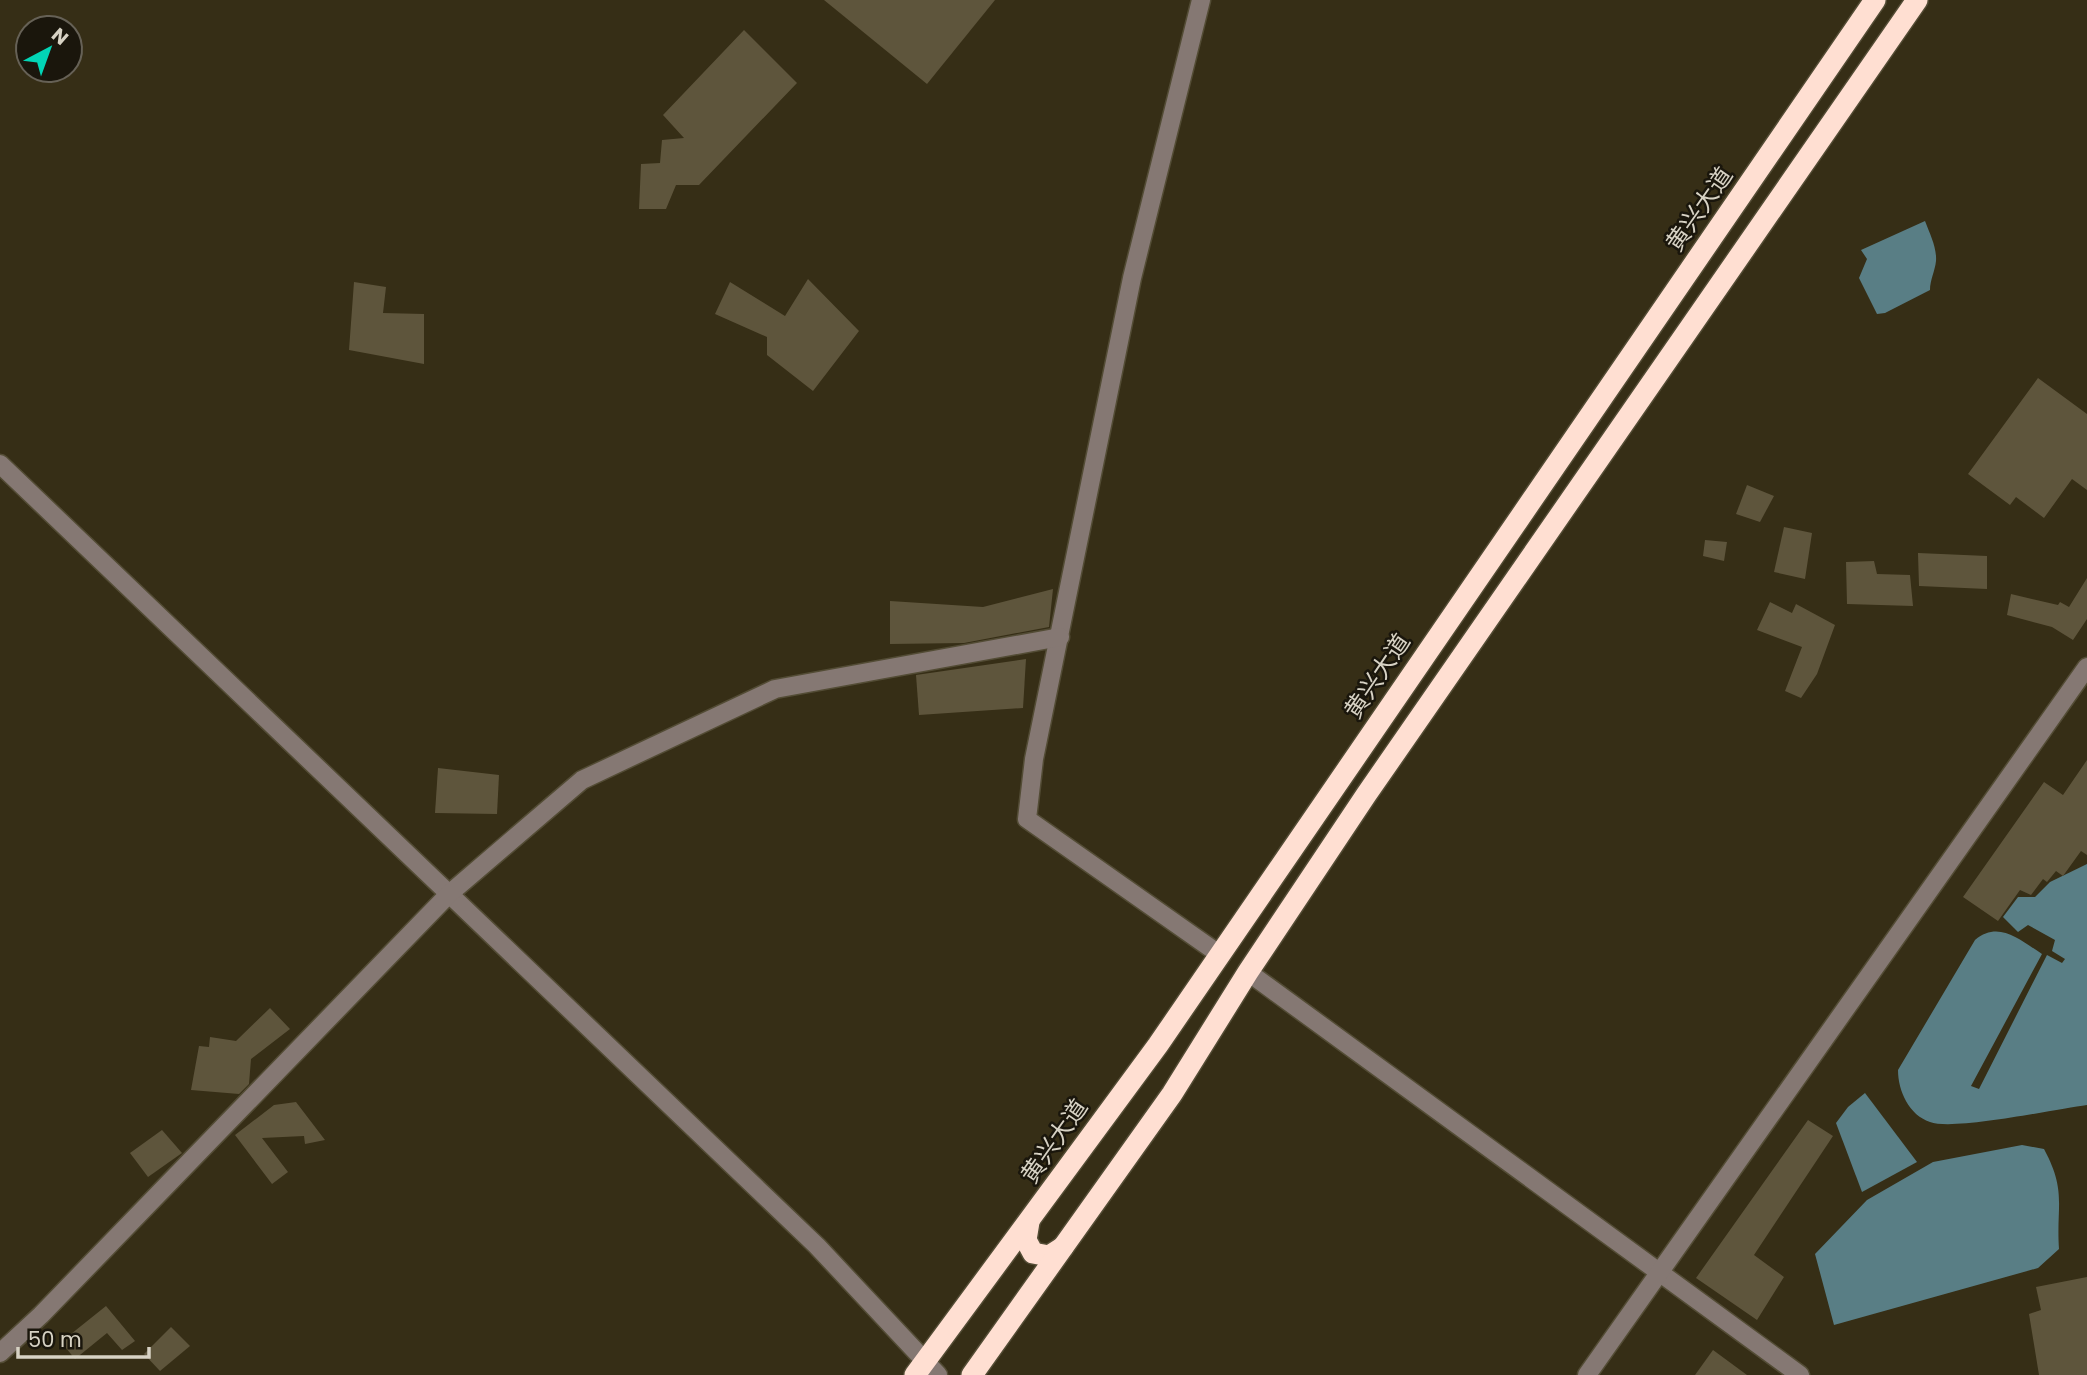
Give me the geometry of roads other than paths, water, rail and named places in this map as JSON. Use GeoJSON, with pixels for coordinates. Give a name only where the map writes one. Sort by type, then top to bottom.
{"type":"FeatureCollection","features":[{"type":"Feature","properties":{"kind":"highway","name":"黄兴大道"},"geometry":{"type":"LineString","coordinates":[[926,1370],[1029,1222],[1158,1045],[1875,0]]}},
{"type":"Feature","properties":{"kind":"highway"},"geometry":{"type":"LineString","coordinates":[[972,1375],[1171,1094],[1248,972],[1374,784],[1917,0]]}},
{"type":"Feature","properties":{"kind":"highway"},"geometry":{"type":"LineString","coordinates":[[1029,1222],[1026,1240],[1033,1253],[1049,1256],[1065,1246]]}},
{"type":"Feature","properties":{"kind":"street"},"geometry":{"type":"LineString","coordinates":[[1201,0],[1132,278],[1034,759],[1027,819],[1219,954]]}},
{"type":"Feature","properties":{"kind":"street"},"geometry":{"type":"LineString","coordinates":[[0,464],[817,1246],[926,1370]]}},
{"type":"Feature","properties":{"kind":"street"},"geometry":{"type":"LineString","coordinates":[[0,1353],[41,1315],[449,894],[582,780],[775,689],[1060,638]]}},
{"type":"Feature","properties":{"kind":"street"},"geometry":{"type":"LineString","coordinates":[[1587,1375],[2087,667]]}},
{"type":"Feature","properties":{"kind":"street"},"geometry":{"type":"LineString","coordinates":[[1248,972],[1800,1375]]}},
{"type":"Feature","properties":{"kind":"water"},"geometry":{"type":"Polygon","coordinates":[[[1925,221],[1936,256],[1930,290],[1885,313],[1877,314],[1859,278],[1867,259],[1861,250],[1925,221]]]}},
{"type":"Feature","properties":{"kind":"water"},"geometry":{"type":"Polygon","coordinates":[[[2087,864],[2087,1105],[1960,1124],[1942,1124],[1923,1119],[1906,1101],[1898,1070],[1975,940],[1984,934],[2001,932],[2017,938],[2042,954],[1971,1086],[1979,1089],[2047,955],[2062,963],[2065,959],[2052,951],[2055,940],[2028,925],[2018,932],[2003,917],[2018,897],[2035,897],[2050,882],[2087,864]]]}},
{"type":"Feature","properties":{"kind":"water"},"geometry":{"type":"Polygon","coordinates":[[[1865,1093],[1917,1162],[1862,1192],[1836,1123],[1848,1107],[1865,1093]]]}},
{"type":"Feature","properties":{"kind":"water"},"geometry":{"type":"Polygon","coordinates":[[[2022,1145],[2044,1149],[2056,1177],[2059,1249],[2038,1268],[1834,1325],[1815,1254],[1867,1200],[1933,1162],[2022,1145]]]}}]}
